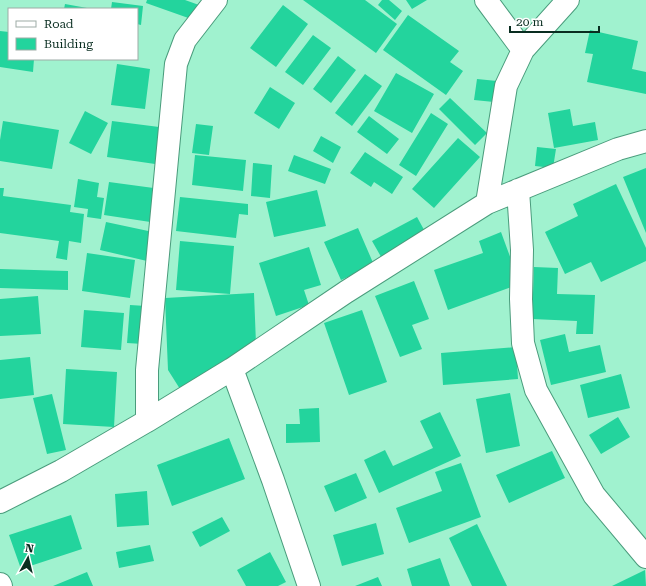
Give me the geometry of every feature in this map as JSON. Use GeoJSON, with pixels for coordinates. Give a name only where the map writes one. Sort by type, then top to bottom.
{"type":"FeatureCollection","features":[{"type":"Feature","properties":{"kind":"street"},"geometry":{"type":"LineString","coordinates":[[147,421],[147,370],[176,64],[186,40],[216,0]]}},
{"type":"Feature","properties":{"kind":"street"},"geometry":{"type":"LineString","coordinates":[[486,0],[523,50]]}},
{"type":"Feature","properties":{"kind":"street"},"geometry":{"type":"LineString","coordinates":[[487,203],[506,86],[523,50],[568,0]]}},
{"type":"Feature","properties":{"kind":"street"},"geometry":{"type":"LineString","coordinates":[[0,502],[61,471],[232,369],[346,292],[487,203],[618,149],[646,140]]}},
{"type":"Feature","properties":{"kind":"street"},"geometry":{"type":"LineString","coordinates":[[518,190],[522,250],[521,299],[523,343],[536,390],[594,495],[646,557]]}},
{"type":"Feature","properties":{"kind":"street"},"geometry":{"type":"LineString","coordinates":[[232,369],[273,480],[309,586]]}},
{"type":"Feature","properties":{"kind":"building"},"geometry":{"type":"Polygon","coordinates":[[[147,0],[185,0],[199,5],[194,20],[146,3],[147,0]]]}},
{"type":"Feature","properties":{"kind":"building"},"geometry":{"type":"Polygon","coordinates":[[[303,0],[365,0],[397,24],[376,53],[303,0]]]}},
{"type":"Feature","properties":{"kind":"building"},"geometry":{"type":"Polygon","coordinates":[[[382,0],[389,0],[402,11],[395,20],[378,5],[382,0]]]}},
{"type":"Feature","properties":{"kind":"building"},"geometry":{"type":"Polygon","coordinates":[[[406,0],[427,0],[412,9],[406,0]]]}},
{"type":"Feature","properties":{"kind":"building"},"geometry":{"type":"Polygon","coordinates":[[[112,2],[143,6],[141,25],[138,24],[138,8],[111,8],[112,2]]]}},
{"type":"Feature","properties":{"kind":"building"},"geometry":{"type":"Polygon","coordinates":[[[65,4],[87,8],[64,8],[65,4]]]}},
{"type":"Feature","properties":{"kind":"building"},"geometry":{"type":"Polygon","coordinates":[[[283,5],[308,24],[276,67],[250,48],[283,5]]]}},
{"type":"Feature","properties":{"kind":"building"},"geometry":{"type":"Polygon","coordinates":[[[408,15],[459,51],[450,62],[463,71],[446,95],[383,50],[408,15]]]}},
{"type":"Feature","properties":{"kind":"building"},"geometry":{"type":"Polygon","coordinates":[[[590,30],[638,41],[632,69],[646,72],[646,94],[587,82],[593,54],[585,53],[590,30]]]}},
{"type":"Feature","properties":{"kind":"building"},"geometry":{"type":"Polygon","coordinates":[[[0,31],[8,32],[8,60],[34,60],[33,72],[0,67],[0,31]]]}},
{"type":"Feature","properties":{"kind":"building"},"geometry":{"type":"Polygon","coordinates":[[[313,35],[331,48],[303,85],[285,72],[313,35]]]}},
{"type":"Feature","properties":{"kind":"building"},"geometry":{"type":"Polygon","coordinates":[[[338,56],[356,70],[331,103],[313,89],[338,56]]]}},
{"type":"Feature","properties":{"kind":"building"},"geometry":{"type":"Polygon","coordinates":[[[117,64],[150,69],[145,109],[111,105],[117,64]]]}},
{"type":"Feature","properties":{"kind":"building"},"geometry":{"type":"Polygon","coordinates":[[[396,73],[434,94],[412,133],[374,111],[396,73]]]}},
{"type":"Feature","properties":{"kind":"building"},"geometry":{"type":"Polygon","coordinates":[[[365,74],[382,86],[352,126],[335,113],[365,74]]]}},
{"type":"Feature","properties":{"kind":"building"},"geometry":{"type":"Polygon","coordinates":[[[477,79],[497,81],[494,102],[474,100],[477,79]]]}},
{"type":"Feature","properties":{"kind":"building"},"geometry":{"type":"Polygon","coordinates":[[[270,87],[295,103],[279,129],[254,113],[270,87]]]}},
{"type":"Feature","properties":{"kind":"building"},"geometry":{"type":"Polygon","coordinates":[[[450,98],[487,133],[475,145],[439,109],[450,98]]]}},
{"type":"Feature","properties":{"kind":"building"},"geometry":{"type":"Polygon","coordinates":[[[570,109],[573,126],[595,122],[598,140],[554,148],[548,113],[570,109]]]}},
{"type":"Feature","properties":{"kind":"building"},"geometry":{"type":"Polygon","coordinates":[[[85,111],[108,123],[91,154],[69,143],[85,111]]]}},
{"type":"Feature","properties":{"kind":"building"},"geometry":{"type":"Polygon","coordinates":[[[431,113],[448,124],[416,176],[399,165],[431,113]]]}},
{"type":"Feature","properties":{"kind":"building"},"geometry":{"type":"Polygon","coordinates":[[[369,116],[399,139],[387,154],[357,132],[369,116]]]}},
{"type":"Feature","properties":{"kind":"building"},"geometry":{"type":"Polygon","coordinates":[[[3,121],[59,130],[52,169],[0,161],[0,140],[3,121]]]}},
{"type":"Feature","properties":{"kind":"building"},"geometry":{"type":"Polygon","coordinates":[[[112,121],[167,128],[162,165],[107,157],[112,121]]]}},
{"type":"Feature","properties":{"kind":"building"},"geometry":{"type":"Polygon","coordinates":[[[196,124],[213,126],[209,155],[192,153],[196,124]]]}},
{"type":"Feature","properties":{"kind":"building"},"geometry":{"type":"Polygon","coordinates":[[[321,136],[341,147],[333,163],[313,151],[321,136]]]}},
{"type":"Feature","properties":{"kind":"building"},"geometry":{"type":"Polygon","coordinates":[[[458,138],[480,157],[434,208],[412,189],[458,138]]]}},
{"type":"Feature","properties":{"kind":"building"},"geometry":{"type":"Polygon","coordinates":[[[537,147],[556,149],[553,168],[535,166],[537,147]]]}},
{"type":"Feature","properties":{"kind":"building"},"geometry":{"type":"Polygon","coordinates":[[[365,152],[403,177],[392,194],[374,182],[371,187],[350,173],[365,152]]]}},
{"type":"Feature","properties":{"kind":"building"},"geometry":{"type":"Polygon","coordinates":[[[195,155],[246,160],[243,191],[192,185],[195,155]]]}},
{"type":"Feature","properties":{"kind":"building"},"geometry":{"type":"Polygon","coordinates":[[[294,155],[331,169],[325,184],[288,171],[294,155]]]}},
{"type":"Feature","properties":{"kind":"building"},"geometry":{"type":"Polygon","coordinates":[[[253,163],[272,165],[270,198],[251,196],[253,163]]]}},
{"type":"Feature","properties":{"kind":"building"},"geometry":{"type":"Polygon","coordinates":[[[646,168],[646,233],[623,177],[646,168]]]}},
{"type":"Feature","properties":{"kind":"building"},"geometry":{"type":"Polygon","coordinates":[[[78,179],[99,183],[97,197],[104,198],[101,219],[87,217],[88,209],[74,207],[78,179]]]}},
{"type":"Feature","properties":{"kind":"building"},"geometry":{"type":"Polygon","coordinates":[[[109,182],[161,189],[157,223],[104,215],[109,182]]]}},
{"type":"Feature","properties":{"kind":"building"},"geometry":{"type":"Polygon","coordinates":[[[616,184],[646,248],[646,261],[601,282],[591,262],[565,274],[545,232],[578,216],[573,204],[616,184]]]}},
{"type":"Feature","properties":{"kind":"building"},"geometry":{"type":"Polygon","coordinates":[[[0,188],[4,188],[3,196],[71,205],[70,212],[84,214],[81,243],[69,241],[67,260],[56,258],[59,241],[0,233],[0,188]]]}},
{"type":"Feature","properties":{"kind":"building"},"geometry":{"type":"Polygon","coordinates":[[[317,190],[326,226],[274,237],[266,202],[317,190]]]}},
{"type":"Feature","properties":{"kind":"building"},"geometry":{"type":"Polygon","coordinates":[[[180,197],[248,204],[248,215],[239,214],[236,238],[176,231],[180,197]]]}},
{"type":"Feature","properties":{"kind":"building"},"geometry":{"type":"Polygon","coordinates":[[[417,217],[428,237],[384,262],[372,241],[417,217]]]}},
{"type":"Feature","properties":{"kind":"building"},"geometry":{"type":"Polygon","coordinates":[[[106,222],[153,232],[147,261],[100,250],[106,222]]]}},
{"type":"Feature","properties":{"kind":"building"},"geometry":{"type":"Polygon","coordinates":[[[358,228],[374,265],[341,280],[324,242],[358,228]]]}},
{"type":"Feature","properties":{"kind":"building"},"geometry":{"type":"Polygon","coordinates":[[[501,232],[520,284],[448,310],[434,270],[483,253],[479,241],[501,232]]]}},
{"type":"Feature","properties":{"kind":"building"},"geometry":{"type":"Polygon","coordinates":[[[180,241],[234,246],[230,294],[176,290],[180,241]]]}},
{"type":"Feature","properties":{"kind":"building"},"geometry":{"type":"Polygon","coordinates":[[[309,247],[321,285],[304,290],[309,305],[276,316],[259,263],[309,247]]]}},
{"type":"Feature","properties":{"kind":"building"},"geometry":{"type":"Polygon","coordinates":[[[87,253],[135,260],[130,298],[82,291],[87,253]]]}},
{"type":"Feature","properties":{"kind":"building"},"geometry":{"type":"Polygon","coordinates":[[[534,267],[558,268],[557,294],[595,295],[593,334],[576,334],[577,321],[532,319],[534,267]]]}},
{"type":"Feature","properties":{"kind":"building"},"geometry":{"type":"Polygon","coordinates":[[[0,269],[68,271],[68,290],[0,288],[0,269]]]}},
{"type":"Feature","properties":{"kind":"building"},"geometry":{"type":"Polygon","coordinates":[[[414,281],[429,319],[412,325],[422,349],[400,357],[375,296],[414,281]]]}},
{"type":"Feature","properties":{"kind":"building"},"geometry":{"type":"Polygon","coordinates":[[[254,293],[256,344],[180,389],[168,370],[165,298],[254,293]]]}},
{"type":"Feature","properties":{"kind":"building"},"geometry":{"type":"Polygon","coordinates":[[[38,296],[41,334],[0,336],[0,299],[38,296]]]}},
{"type":"Feature","properties":{"kind":"building"},"geometry":{"type":"Polygon","coordinates":[[[130,305],[146,306],[143,344],[127,343],[130,305]]]}},
{"type":"Feature","properties":{"kind":"building"},"geometry":{"type":"Polygon","coordinates":[[[84,310],[124,313],[121,350],[81,347],[84,310]]]}},
{"type":"Feature","properties":{"kind":"building"},"geometry":{"type":"Polygon","coordinates":[[[362,310],[387,382],[349,395],[324,323],[362,310]]]}},
{"type":"Feature","properties":{"kind":"building"},"geometry":{"type":"Polygon","coordinates":[[[565,334],[569,352],[600,345],[606,372],[551,385],[540,340],[565,334]]]}},
{"type":"Feature","properties":{"kind":"building"},"geometry":{"type":"Polygon","coordinates":[[[516,347],[518,379],[443,385],[441,353],[516,347]]]}},
{"type":"Feature","properties":{"kind":"building"},"geometry":{"type":"Polygon","coordinates":[[[30,357],[34,395],[0,399],[0,360],[30,357]]]}},
{"type":"Feature","properties":{"kind":"building"},"geometry":{"type":"Polygon","coordinates":[[[66,369],[117,372],[114,427],[63,424],[66,369]]]}},
{"type":"Feature","properties":{"kind":"building"},"geometry":{"type":"Polygon","coordinates":[[[621,374],[630,408],[588,418],[580,385],[621,374]]]}},
{"type":"Feature","properties":{"kind":"building"},"geometry":{"type":"Polygon","coordinates":[[[510,393],[520,446],[486,453],[476,399],[510,393]]]}},
{"type":"Feature","properties":{"kind":"building"},"geometry":{"type":"Polygon","coordinates":[[[52,394],[66,450],[47,454],[33,398],[52,394]]]}},
{"type":"Feature","properties":{"kind":"building"},"geometry":{"type":"Polygon","coordinates":[[[319,408],[320,442],[286,443],[286,424],[300,424],[299,409],[319,408]]]}},
{"type":"Feature","properties":{"kind":"building"},"geometry":{"type":"Polygon","coordinates":[[[440,412],[461,456],[379,493],[364,460],[385,450],[393,466],[433,448],[420,421],[440,412]]]}},
{"type":"Feature","properties":{"kind":"building"},"geometry":{"type":"Polygon","coordinates":[[[618,417],[630,437],[601,454],[589,435],[618,417]]]}},
{"type":"Feature","properties":{"kind":"building"},"geometry":{"type":"Polygon","coordinates":[[[229,438],[245,479],[172,506],[157,465],[229,438]]]}},
{"type":"Feature","properties":{"kind":"building"},"geometry":{"type":"Polygon","coordinates":[[[552,451],[565,478],[509,503],[496,475],[552,451]]]}},
{"type":"Feature","properties":{"kind":"building"},"geometry":{"type":"Polygon","coordinates":[[[461,463],[481,517],[409,543],[396,508],[442,491],[435,472],[461,463]]]}},
{"type":"Feature","properties":{"kind":"building"},"geometry":{"type":"Polygon","coordinates":[[[356,473],[367,498],[335,512],[324,486],[356,473]]]}},
{"type":"Feature","properties":{"kind":"building"},"geometry":{"type":"Polygon","coordinates":[[[147,491],[149,525],[117,527],[115,494],[147,491]]]}},
{"type":"Feature","properties":{"kind":"building"},"geometry":{"type":"Polygon","coordinates":[[[71,515],[82,549],[21,569],[9,535],[71,515]]]}},
{"type":"Feature","properties":{"kind":"building"},"geometry":{"type":"Polygon","coordinates":[[[222,517],[230,531],[200,547],[192,532],[222,517]]]}},
{"type":"Feature","properties":{"kind":"building"},"geometry":{"type":"Polygon","coordinates":[[[376,523],[384,554],[342,566],[333,535],[376,523]]]}},
{"type":"Feature","properties":{"kind":"building"},"geometry":{"type":"Polygon","coordinates":[[[477,524],[507,586],[472,586],[449,538],[477,524]]]}},
{"type":"Feature","properties":{"kind":"building"},"geometry":{"type":"Polygon","coordinates":[[[150,545],[154,561],[119,568],[116,552],[150,545]]]}},
{"type":"Feature","properties":{"kind":"building"},"geometry":{"type":"Polygon","coordinates":[[[270,552],[286,582],[278,586],[246,586],[237,570],[270,552]]]}},
{"type":"Feature","properties":{"kind":"building"},"geometry":{"type":"Polygon","coordinates":[[[440,558],[450,586],[412,586],[407,569],[440,558]]]}},
{"type":"Feature","properties":{"kind":"building"},"geometry":{"type":"Polygon","coordinates":[[[645,570],[646,586],[612,586],[645,570]]]}},
{"type":"Feature","properties":{"kind":"building"},"geometry":{"type":"Polygon","coordinates":[[[87,572],[93,586],[53,586],[87,572]]]}},
{"type":"Feature","properties":{"kind":"building"},"geometry":{"type":"Polygon","coordinates":[[[378,577],[382,586],[355,586],[378,577]]]}}]}
